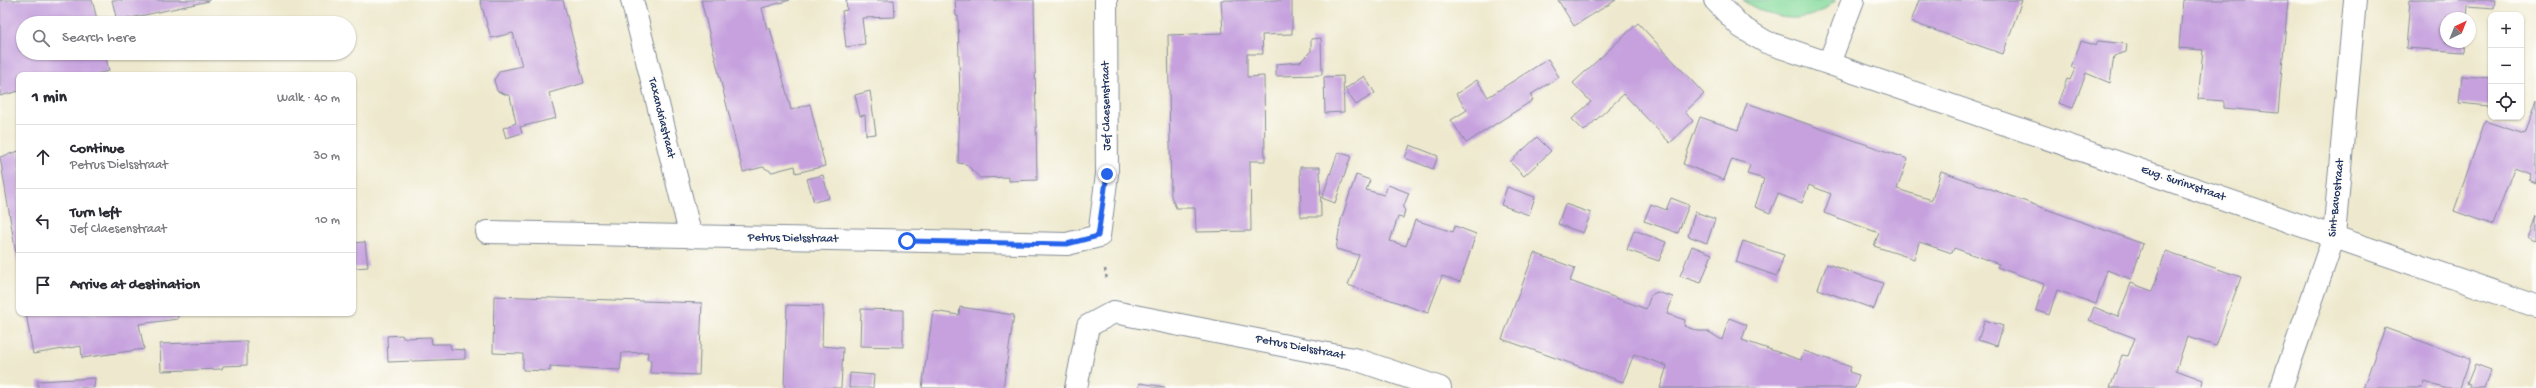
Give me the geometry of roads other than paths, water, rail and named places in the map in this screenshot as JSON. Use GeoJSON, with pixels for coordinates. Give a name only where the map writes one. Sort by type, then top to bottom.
{"type":"FeatureCollection","features":[{"type":"Feature","properties":{"kind":"street","name":"Taxandriastraat"},"geometry":{"type":"LineString","coordinates":[[632,0],[691,236]]}},
{"type":"Feature","properties":{"kind":"street","name":"Jef Claesenstraat"},"geometry":{"type":"LineString","coordinates":[[1098,236],[1107,174],[1106,0]]}},
{"type":"Feature","properties":{"kind":"street","name":"Eug. Surinxstraat"},"geometry":{"type":"LineString","coordinates":[[1715,0],[1741,27],[1766,42],[2536,306]]}},
{"type":"Feature","properties":{"kind":"street"},"geometry":{"type":"LineString","coordinates":[[1829,63],[1852,0]]}},
{"type":"Feature","properties":{"kind":"street","name":"Sint-Bavostraat"},"geometry":{"type":"LineString","coordinates":[[2281,388],[2334,236],[2355,0]]}},
{"type":"Feature","properties":{"kind":"street","name":"Petrus Dielsstraat"},"geometry":{"type":"LineString","coordinates":[[487,232],[1067,244],[1098,236]]}},
{"type":"Feature","properties":{"kind":"street","name":"Petrus Dielsstraat"},"geometry":{"type":"LineString","coordinates":[[1076,388],[1088,326],[1114,312],[1157,319],[1358,360],[1440,388]]}}]}
